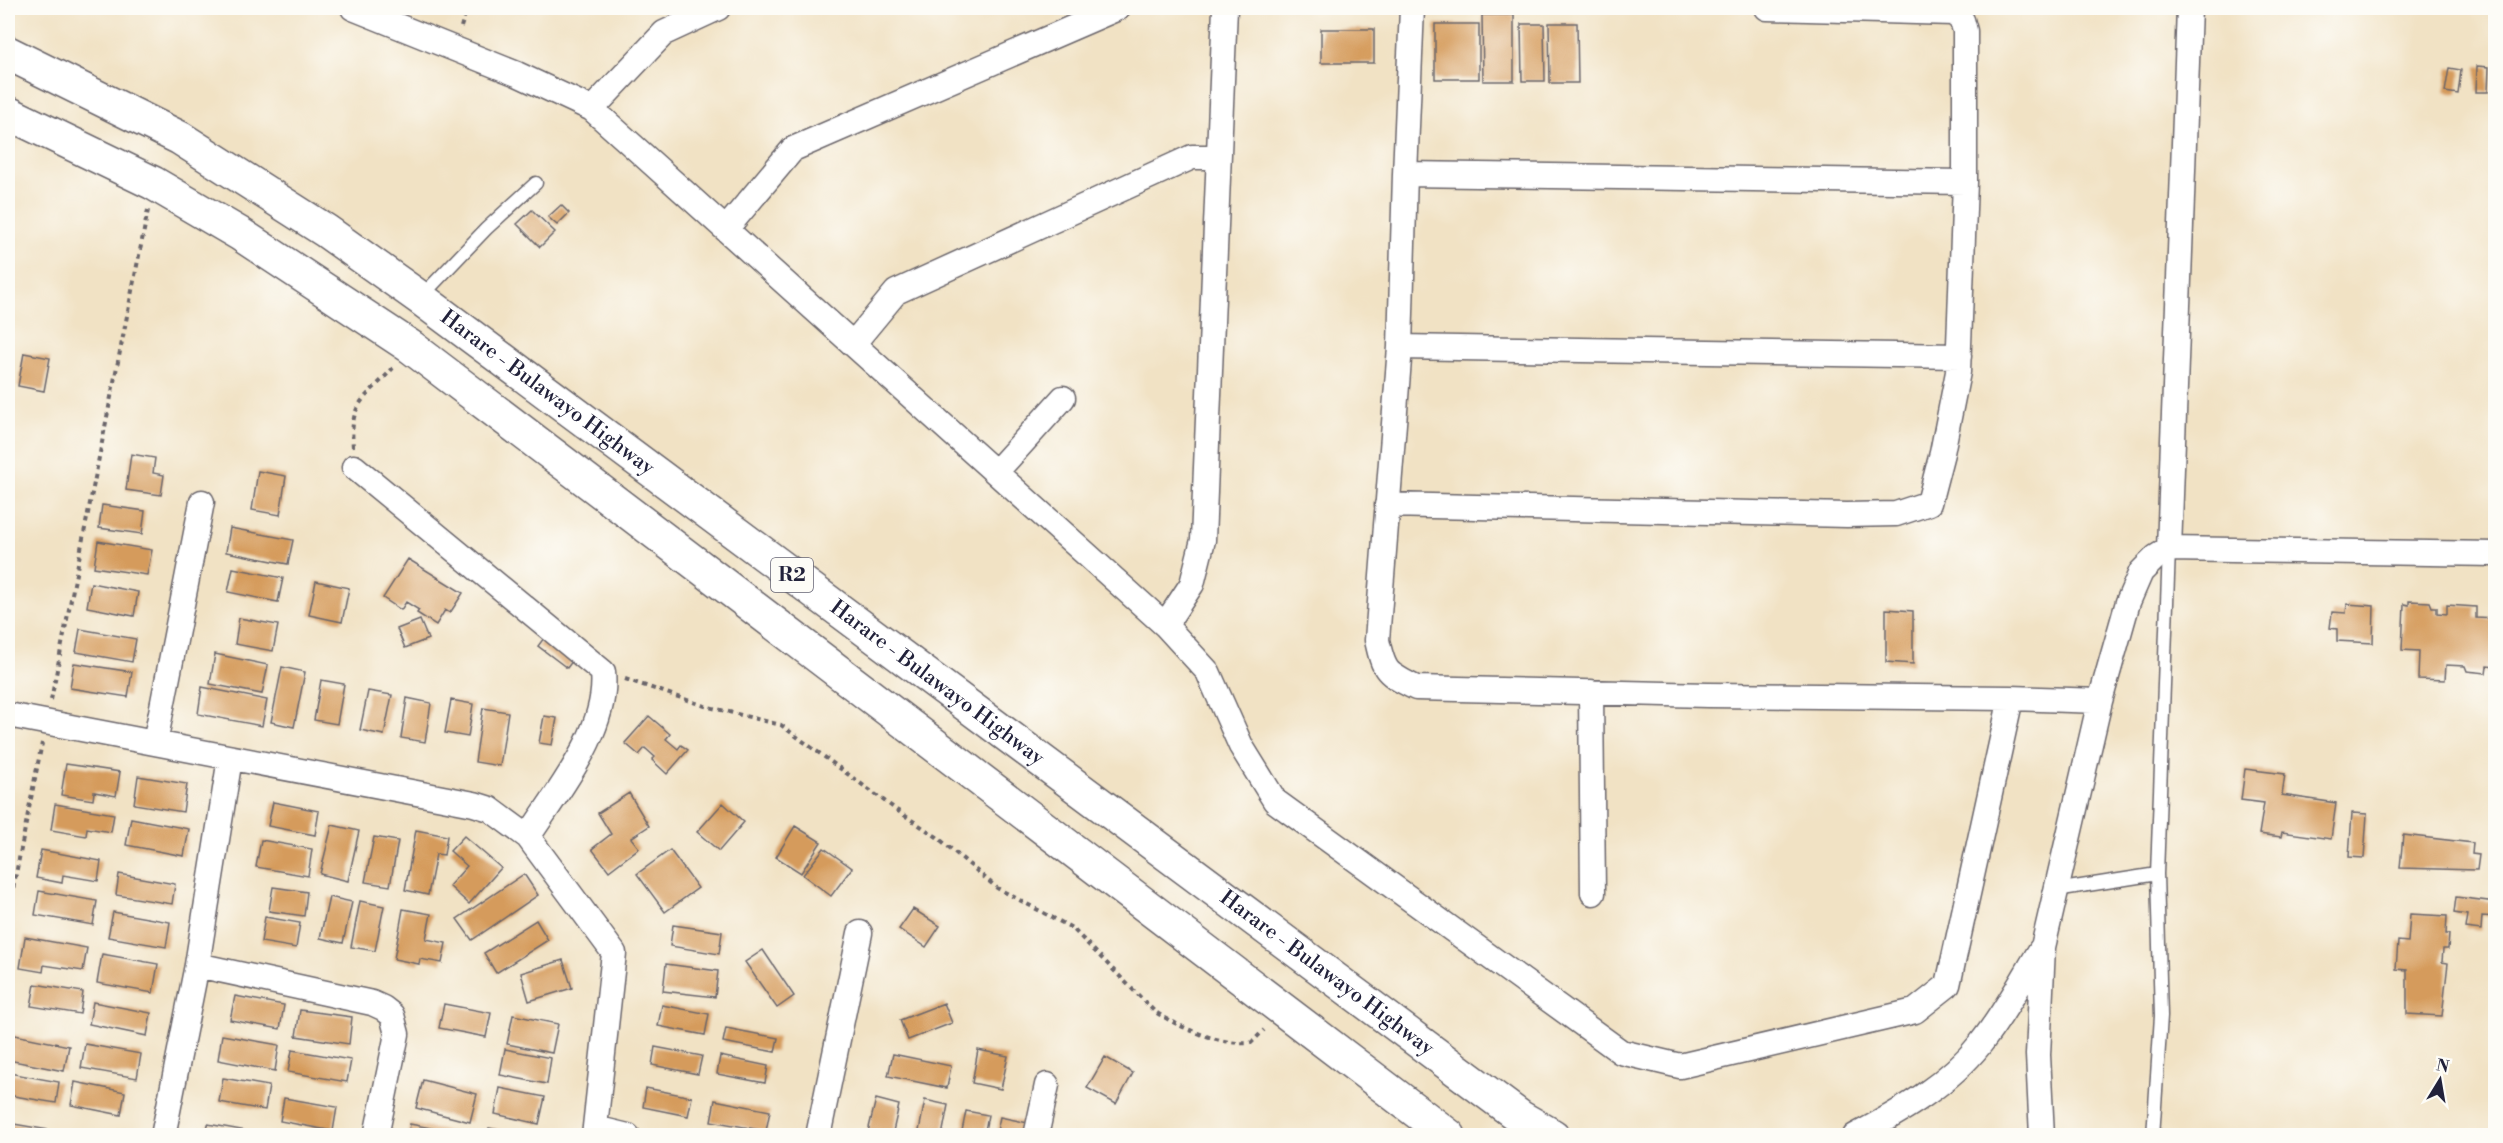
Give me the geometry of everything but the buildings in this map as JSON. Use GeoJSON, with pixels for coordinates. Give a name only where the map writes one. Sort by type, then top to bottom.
{"type":"FeatureCollection","features":[{"type":"Feature","properties":{"kind":"highway","name":"Harare - Bulawayo Highway"},"geometry":{"type":"LineString","coordinates":[[8,53],[180,138],[326,231],[420,298],[1512,1111],[1553,1136]]}},
{"type":"Feature","properties":{"kind":"highway","name":"R2"},"geometry":{"type":"LineString","coordinates":[[8,113],[153,183],[240,234],[411,347],[1449,1136]]}},
{"type":"Feature","properties":{"kind":"highway"},"geometry":{"type":"LineString","coordinates":[[1412,1107],[1433,1136]]}},
{"type":"Feature","properties":{"kind":"street"},"geometry":{"type":"LineString","coordinates":[[353,8],[517,74],[592,109],[1166,625],[1208,672],[1241,746],[1275,801],[1621,1052],[1680,1066],[1915,1011],[1948,985],[2011,698]]}},
{"type":"Feature","properties":{"kind":"street"},"geometry":{"type":"LineString","coordinates":[[592,109],[664,33],[718,8]]}},
{"type":"Feature","properties":{"kind":"street"},"geometry":{"type":"LineString","coordinates":[[726,229],[793,149],[1118,8]]}},
{"type":"Feature","properties":{"kind":"street"},"geometry":{"type":"LineString","coordinates":[[1166,625],[1192,584],[1203,540],[1225,8]]}},
{"type":"Feature","properties":{"kind":"street"},"geometry":{"type":"LineString","coordinates":[[1413,8],[1400,347],[1377,640],[1383,665],[1396,678],[1416,687],[2100,701]]}},
{"type":"Feature","properties":{"kind":"street"},"geometry":{"type":"LineString","coordinates":[[1387,505],[1847,515],[1896,514],[1929,503],[1959,372],[1965,182],[1965,31],[1962,20],[1953,13],[1767,8]]}},
{"type":"Feature","properties":{"kind":"street"},"geometry":{"type":"LineString","coordinates":[[2169,549],[2189,8]]}},
{"type":"Feature","properties":{"kind":"street"},"geometry":{"type":"LineString","coordinates":[[854,344],[896,292],[1192,157],[1218,157]]}},
{"type":"Feature","properties":{"kind":"street"},"geometry":{"type":"LineString","coordinates":[[1405,174],[1965,182]]}},
{"type":"Feature","properties":{"kind":"street"},"geometry":{"type":"LineString","coordinates":[[1400,347],[1959,356]]}},
{"type":"Feature","properties":{"kind":"street"},"geometry":{"type":"LineString","coordinates":[[996,472],[1062,398]]}},
{"type":"Feature","properties":{"kind":"street"},"geometry":{"type":"LineString","coordinates":[[354,467],[603,672],[605,686],[597,724],[528,837]]}},
{"type":"Feature","properties":{"kind":"street"},"geometry":{"type":"LineString","coordinates":[[155,743],[202,502]]}},
{"type":"Feature","properties":{"kind":"street"},"geometry":{"type":"LineString","coordinates":[[2042,1136],[2038,1055],[2043,946],[2100,701],[2128,602],[2141,572],[2156,557],[2169,549],[2496,554]]}},
{"type":"Feature","properties":{"kind":"street"},"geometry":{"type":"LineString","coordinates":[[1591,692],[1593,892]]}},
{"type":"Feature","properties":{"kind":"street"},"geometry":{"type":"LineString","coordinates":[[8,715],[483,806],[528,837],[614,953],[595,1132],[628,1136]]}},
{"type":"Feature","properties":{"kind":"street"},"geometry":{"type":"LineString","coordinates":[[163,1136],[197,965],[230,758]]}},
{"type":"Feature","properties":{"kind":"street"},"geometry":{"type":"LineString","coordinates":[[818,1136],[860,933]]}},
{"type":"Feature","properties":{"kind":"street"},"geometry":{"type":"LineString","coordinates":[[1855,1136],[1892,1116],[1948,1077],[1981,1043],[2043,946]]}},
{"type":"Feature","properties":{"kind":"street"},"geometry":{"type":"LineString","coordinates":[[197,965],[372,1004],[392,1015],[397,1034],[376,1136]]}},
{"type":"Feature","properties":{"kind":"street"},"geometry":{"type":"LineString","coordinates":[[1036,1136],[1047,1085]]}},
{"type":"Feature","properties":{"kind":"lane"},"geometry":{"type":"LineString","coordinates":[[420,298],[486,229],[536,183]]}},
{"type":"Feature","properties":{"kind":"lane"},"geometry":{"type":"LineString","coordinates":[[2153,1136],[2161,1016],[2157,874],[2169,549]]}},
{"type":"Feature","properties":{"kind":"lane"},"geometry":{"type":"LineString","coordinates":[[2056,890],[2157,874]]}},
{"type":"Feature","properties":{"kind":"path"},"geometry":{"type":"LineString","coordinates":[[8,914],[153,183]]}},
{"type":"Feature","properties":{"kind":"path"},"geometry":{"type":"LineString","coordinates":[[354,467],[353,413],[357,405],[411,347]]}},
{"type":"Feature","properties":{"kind":"path"},"geometry":{"type":"LineString","coordinates":[[603,672],[664,690],[705,706],[781,725],[937,837],[997,888],[1072,928],[1154,1011],[1169,1021],[1225,1041],[1243,1044],[1251,1043],[1284,1011]]}}]}
